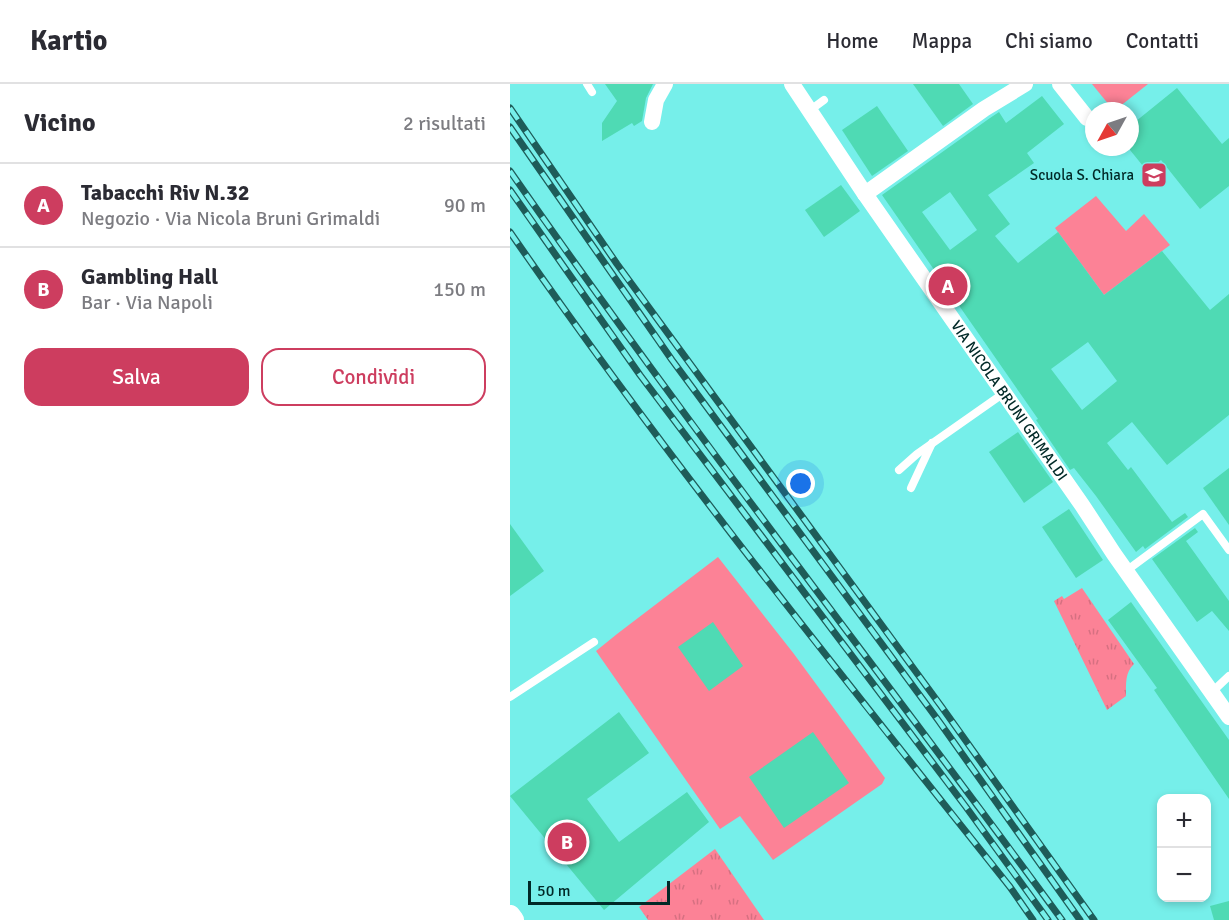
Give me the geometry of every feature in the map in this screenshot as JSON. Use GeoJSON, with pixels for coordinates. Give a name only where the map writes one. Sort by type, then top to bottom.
{"type":"FeatureCollection","features":[{"type":"Feature","properties":{"kind":"main road"},"geometry":{"type":"LineString","coordinates":[[510,916],[513,920]]}},
{"type":"Feature","properties":{"kind":"street"},"geometry":{"type":"LineString","coordinates":[[652,122],[656,100],[665,84]]}},
{"type":"Feature","properties":{"kind":"street","name":"VIA NICOLA BRUNI GRIMALDI"},"geometry":{"type":"LineString","coordinates":[[792,84],[865,194],[1229,717]]}},
{"type":"Feature","properties":{"kind":"street"},"geometry":{"type":"LineString","coordinates":[[865,194],[984,109],[1025,84]]}},
{"type":"Feature","properties":{"kind":"street"},"geometry":{"type":"LineString","coordinates":[[1060,84],[1085,115]]}},
{"type":"Feature","properties":{"kind":"lane"},"geometry":{"type":"LineString","coordinates":[[809,111],[824,100]]}},
{"type":"Feature","properties":{"kind":"lane"},"geometry":{"type":"LineString","coordinates":[[899,470],[916,454],[1004,393]]}},
{"type":"Feature","properties":{"kind":"lane"},"geometry":{"type":"LineString","coordinates":[[911,488],[933,443]]}},
{"type":"Feature","properties":{"kind":"lane"},"geometry":{"type":"LineString","coordinates":[[1126,571],[1203,514],[1229,550]]}},
{"type":"Feature","properties":{"kind":"lane"},"geometry":{"type":"LineString","coordinates":[[510,697],[594,642]]}},
{"type":"Feature","properties":{"kind":"lane"},"geometry":{"type":"LineString","coordinates":[[1212,692],[1229,676]]}},
{"type":"Feature","properties":{"kind":"green space"},"geometry":{"type":"Polygon","coordinates":[[[1092,84],[1148,84],[1125,102],[1107,102],[1092,84]]]}},
{"type":"Feature","properties":{"kind":"green space"},"geometry":{"type":"Polygon","coordinates":[[[1096,196],[1126,231],[1144,214],[1170,245],[1104,295],[1055,228],[1096,196]]]}},
{"type":"Feature","properties":{"kind":"green space"},"geometry":{"type":"Polygon","coordinates":[[[718,557],[794,654],[885,778],[882,784],[773,860],[740,816],[720,829],[596,651],[718,557]]]}},
{"type":"Feature","properties":{"kind":"green space"},"geometry":{"type":"Polygon","coordinates":[[[1082,588],[1134,664],[1128,674],[1126,696],[1107,710],[1054,601],[1062,596],[1064,599],[1082,588]]]}},
{"type":"Feature","properties":{"kind":"green space"},"geometry":{"type":"Polygon","coordinates":[[[715,849],[764,920],[648,920],[639,907],[715,849]]]}},
{"type":"Feature","properties":{"kind":"building"},"geometry":{"type":"Polygon","coordinates":[[[605,84],[653,84],[646,98],[642,121],[634,126],[632,123],[602,141],[602,123],[617,101],[605,84]]]}},
{"type":"Feature","properties":{"kind":"building"},"geometry":{"type":"Polygon","coordinates":[[[913,84],[959,84],[973,104],[943,126],[913,84]]]}},
{"type":"Feature","properties":{"kind":"building"},"geometry":{"type":"Polygon","coordinates":[[[1177,88],[1222,144],[1229,138],[1229,186],[1200,209],[1161,160],[1147,171],[1135,156],[1139,156],[1139,119],[1177,88]]]}},
{"type":"Feature","properties":{"kind":"building"},"geometry":{"type":"Polygon","coordinates":[[[1042,96],[1064,124],[1027,153],[1034,163],[988,195],[1010,224],[995,236],[1018,263],[1058,232],[1104,295],[1162,251],[1210,310],[1229,294],[1229,415],[1167,465],[1132,422],[1107,443],[1128,470],[1131,467],[1172,522],[1185,513],[1188,517],[1145,549],[1143,546],[1136,552],[1074,468],[1070,470],[1036,420],[1038,419],[882,195],[999,112],[1006,123],[1042,96]],[[950,192],[922,212],[950,250],[977,230],[950,192]],[[1088,342],[1051,369],[1082,410],[1117,381],[1088,342]]]}},
{"type":"Feature","properties":{"kind":"building"},"geometry":{"type":"Polygon","coordinates":[[[877,106],[908,151],[872,176],[842,130],[877,106]]]}},
{"type":"Feature","properties":{"kind":"building"},"geometry":{"type":"Polygon","coordinates":[[[841,185],[860,211],[824,237],[805,210],[841,185]]]}},
{"type":"Feature","properties":{"kind":"building"},"geometry":{"type":"Polygon","coordinates":[[[1018,432],[1053,482],[1024,503],[989,452],[1018,432]]]}},
{"type":"Feature","properties":{"kind":"building"},"geometry":{"type":"Polygon","coordinates":[[[1229,468],[1229,525],[1203,488],[1229,468]]]}},
{"type":"Feature","properties":{"kind":"building"},"geometry":{"type":"Polygon","coordinates":[[[1069,509],[1103,560],[1076,578],[1042,527],[1069,509]]]}},
{"type":"Feature","properties":{"kind":"building"},"geometry":{"type":"Polygon","coordinates":[[[510,524],[544,571],[510,596],[510,524]]]}},
{"type":"Feature","properties":{"kind":"building"},"geometry":{"type":"Polygon","coordinates":[[[1195,528],[1198,532],[1186,541],[1229,601],[1229,631],[1212,611],[1197,622],[1152,559],[1195,528]]]}},
{"type":"Feature","properties":{"kind":"building"},"geometry":{"type":"Polygon","coordinates":[[[1131,602],[1229,740],[1229,799],[1154,690],[1157,688],[1108,620],[1131,602]]]}},
{"type":"Feature","properties":{"kind":"building"},"geometry":{"type":"Polygon","coordinates":[[[713,622],[743,666],[709,691],[678,647],[713,622]]]}},
{"type":"Feature","properties":{"kind":"building"},"geometry":{"type":"Polygon","coordinates":[[[619,712],[649,753],[587,799],[619,842],[687,792],[709,822],[604,910],[510,796],[619,712]]]}},
{"type":"Feature","properties":{"kind":"building"},"geometry":{"type":"Polygon","coordinates":[[[813,732],[849,783],[784,828],[749,777],[813,732]]]}},
{"type":"Feature","properties":{"kind":"building"},"geometry":{"type":"Polygon","coordinates":[[[1229,901],[1229,920],[1214,920],[1210,906],[1229,901]]]}},
{"type":"Feature","properties":{"kind":"railway"},"geometry":{"type":"LineString","coordinates":[[510,108],[617,264],[941,706],[1094,920]]}},
{"type":"Feature","properties":{"kind":"railway"},"geometry":{"type":"LineString","coordinates":[[510,127],[672,360],[938,720],[1080,920]]}},
{"type":"Feature","properties":{"kind":"railway"},"geometry":{"type":"LineString","coordinates":[[510,171],[714,454],[1062,920]]}},
{"type":"Feature","properties":{"kind":"railway"},"geometry":{"type":"LineString","coordinates":[[510,190],[640,375],[966,807],[1048,920]]}},
{"type":"Feature","properties":{"kind":"railway"},"geometry":{"type":"LineString","coordinates":[[510,232],[692,482],[1010,887],[1033,920]]}},
{"type":"Feature","properties":{"kind":"place","name":"Scuola S. Chiara"},"geometry":{"type":"Point","coordinates":[1154,175]}},
{"type":"Feature","properties":{"kind":"place","name":"Tabacchi Riv N.32"},"geometry":{"type":"Point","coordinates":[948,286]}},
{"type":"Feature","properties":{"kind":"place","name":"Gambling Hall"},"geometry":{"type":"Point","coordinates":[567,842]}}]}
